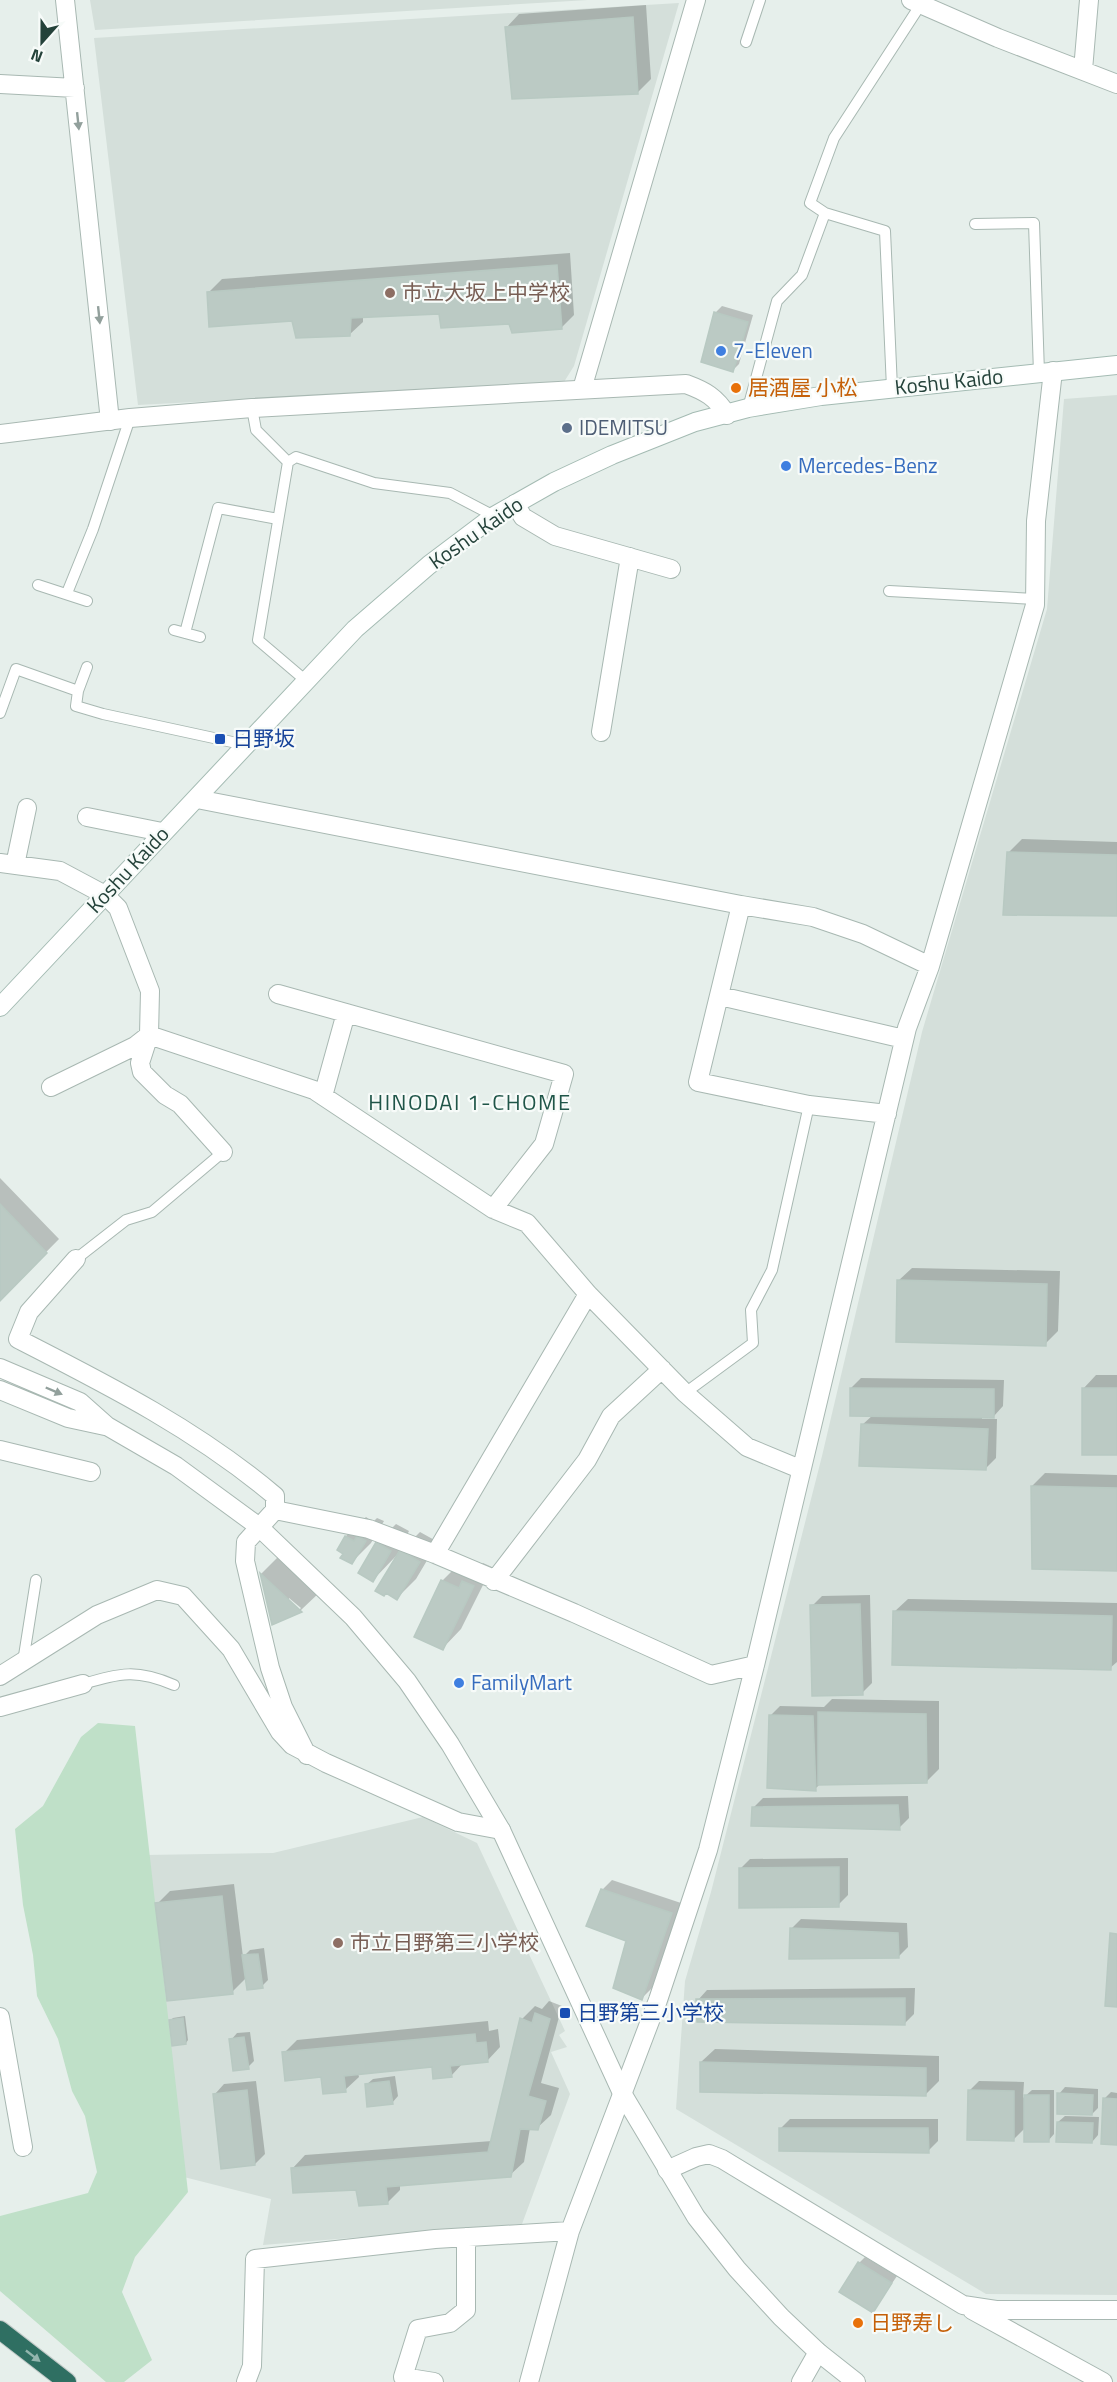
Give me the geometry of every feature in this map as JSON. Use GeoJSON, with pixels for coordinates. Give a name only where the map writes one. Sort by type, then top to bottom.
{"type":"FeatureCollection","features":[{"type":"Feature","properties":{"kind":"highway"},"geometry":{"type":"LineString","coordinates":[[0,2330],[67,2382]]}},
{"type":"Feature","properties":{"kind":"street"},"geometry":{"type":"LineString","coordinates":[[65,0],[110,421]]}},
{"type":"Feature","properties":{"kind":"street"},"geometry":{"type":"LineString","coordinates":[[582,389],[696,0]]}},
{"type":"Feature","properties":{"kind":"street"},"geometry":{"type":"LineString","coordinates":[[1083,70],[1089,0]]}},
{"type":"Feature","properties":{"kind":"street"},"geometry":{"type":"LineString","coordinates":[[916,2],[998,38],[1117,84]]}},
{"type":"Feature","properties":{"kind":"street"},"geometry":{"type":"LineString","coordinates":[[0,84],[75,88]]}},
{"type":"Feature","properties":{"kind":"street","name":"Koshu Kaido"},"geometry":{"type":"LineString","coordinates":[[0,1007],[355,629],[429,565],[494,516],[554,482],[612,454],[695,422],[748,408],[820,396],[1117,365]]}},
{"type":"Feature","properties":{"kind":"street"},"geometry":{"type":"LineString","coordinates":[[529,2382],[570,2231],[658,2000],[708,1850],[904,1039],[930,966],[1035,605],[1036,521],[1046,372]]}},
{"type":"Feature","properties":{"kind":"street"},"geometry":{"type":"LineString","coordinates":[[0,434],[130,418],[252,408],[686,384],[707,392],[719,402],[727,415]]}},
{"type":"Feature","properties":{"kind":"street"},"geometry":{"type":"LineString","coordinates":[[515,504],[523,517],[555,536],[671,569]]}},
{"type":"Feature","properties":{"kind":"street"},"geometry":{"type":"LineString","coordinates":[[601,732],[630,557]]}},
{"type":"Feature","properties":{"kind":"street"},"geometry":{"type":"LineString","coordinates":[[197,799],[813,917],[863,934],[930,966]]}},
{"type":"Feature","properties":{"kind":"street"},"geometry":{"type":"LineString","coordinates":[[27,808],[8,864],[60,871],[105,895],[118,908],[150,991],[149,1035],[140,1063],[142,1072],[165,1095],[180,1104],[223,1152]]}},
{"type":"Feature","properties":{"kind":"street"},"geometry":{"type":"LineString","coordinates":[[87,817],[162,832]]}},
{"type":"Feature","properties":{"kind":"street"},"geometry":{"type":"LineString","coordinates":[[741,905],[698,1082],[809,1105],[887,1114]]}},
{"type":"Feature","properties":{"kind":"street"},"geometry":{"type":"LineString","coordinates":[[278,994],[564,1074],[544,1144],[493,1209]]}},
{"type":"Feature","properties":{"kind":"street"},"geometry":{"type":"LineString","coordinates":[[720,996],[904,1039]]}},
{"type":"Feature","properties":{"kind":"street"},"geometry":{"type":"LineString","coordinates":[[323,1096],[346,1013]]}},
{"type":"Feature","properties":{"kind":"street"},"geometry":{"type":"LineString","coordinates":[[51,1088],[135,1046],[149,1035]]}},
{"type":"Feature","properties":{"kind":"street"},"geometry":{"type":"LineString","coordinates":[[149,1035],[314,1090],[493,1209],[527,1223],[588,1293],[685,1393],[747,1447],[801,1470]]}},
{"type":"Feature","properties":{"kind":"street"},"geometry":{"type":"LineString","coordinates":[[76,1258],[29,1312],[18,1339],[112,1386],[194,1436],[253,1477],[275,1496],[275,1509],[246,1542],[245,1561],[270,1668],[284,1707],[307,1755]]}},
{"type":"Feature","properties":{"kind":"street"},"geometry":{"type":"LineString","coordinates":[[435,1554],[588,1293]]}},
{"type":"Feature","properties":{"kind":"street"},"geometry":{"type":"LineString","coordinates":[[0,1368],[80,1402],[107,1426],[176,1466],[258,1526],[353,1617],[407,1680],[450,1744],[501,1830],[622,2093],[696,2217],[737,2269],[781,2317],[818,2352],[856,2382]]}},
{"type":"Feature","properties":{"kind":"street"},"geometry":{"type":"LineString","coordinates":[[494,1581],[587,1460],[611,1416],[662,1369]]}},
{"type":"Feature","properties":{"kind":"street"},"geometry":{"type":"LineString","coordinates":[[0,1390],[68,1418],[107,1426]]}},
{"type":"Feature","properties":{"kind":"street"},"geometry":{"type":"LineString","coordinates":[[0,1450],[91,1472]]}},
{"type":"Feature","properties":{"kind":"street"},"geometry":{"type":"LineString","coordinates":[[275,1509],[369,1529],[435,1554],[711,1675],[754,1665]]}},
{"type":"Feature","properties":{"kind":"street"},"geometry":{"type":"LineString","coordinates":[[0,1676],[107,1610],[157,1590],[183,1596],[231,1649],[280,1732],[307,1755],[458,1821],[501,1830]]}},
{"type":"Feature","properties":{"kind":"street"},"geometry":{"type":"LineString","coordinates":[[0,1707],[83,1684]]}},
{"type":"Feature","properties":{"kind":"street"},"geometry":{"type":"LineString","coordinates":[[0,2017],[23,2147]]}},
{"type":"Feature","properties":{"kind":"street"},"geometry":{"type":"LineString","coordinates":[[667,2170],[696,2157],[709,2154],[722,2159],[963,2305],[1103,2382]]}},
{"type":"Feature","properties":{"kind":"street"},"geometry":{"type":"LineString","coordinates":[[246,2382],[252,2366],[255,2259],[466,2237],[570,2231]]}},
{"type":"Feature","properties":{"kind":"street"},"geometry":{"type":"LineString","coordinates":[[434,2382],[403,2378],[418,2329],[450,2323],[466,2310],[466,2237]]}},
{"type":"Feature","properties":{"kind":"street"},"geometry":{"type":"LineString","coordinates":[[963,2305],[996,2310],[1117,2310]]}},
{"type":"Feature","properties":{"kind":"street"},"geometry":{"type":"LineString","coordinates":[[801,2382],[818,2352]]}},
{"type":"Feature","properties":{"kind":"lane"},"geometry":{"type":"LineString","coordinates":[[746,42],[760,0]]}},
{"type":"Feature","properties":{"kind":"lane"},"geometry":{"type":"LineString","coordinates":[[892,388],[885,231],[825,213],[810,203],[834,138],[916,2]]}},
{"type":"Feature","properties":{"kind":"lane"},"geometry":{"type":"LineString","coordinates":[[748,408],[777,301],[802,275],[825,213]]}},
{"type":"Feature","properties":{"kind":"lane"},"geometry":{"type":"LineString","coordinates":[[975,224],[1034,223],[1046,372]]}},
{"type":"Feature","properties":{"kind":"lane"},"geometry":{"type":"LineString","coordinates":[[252,408],[256,430],[288,462]]}},
{"type":"Feature","properties":{"kind":"lane"},"geometry":{"type":"LineString","coordinates":[[67,593],[93,529],[130,418]]}},
{"type":"Feature","properties":{"kind":"lane"},"geometry":{"type":"LineString","coordinates":[[305,680],[258,640],[288,462],[296,457],[374,483],[450,493],[494,516]]}},
{"type":"Feature","properties":{"kind":"lane"},"geometry":{"type":"LineString","coordinates":[[185,633],[218,508],[278,519]]}},
{"type":"Feature","properties":{"kind":"lane"},"geometry":{"type":"LineString","coordinates":[[38,585],[87,601]]}},
{"type":"Feature","properties":{"kind":"lane"},"geometry":{"type":"LineString","coordinates":[[888,591],[1035,599]]}},
{"type":"Feature","properties":{"kind":"lane"},"geometry":{"type":"LineString","coordinates":[[174,630],[200,637]]}},
{"type":"Feature","properties":{"kind":"lane"},"geometry":{"type":"LineString","coordinates":[[87,667],[78,691],[76,706],[246,745]]}},
{"type":"Feature","properties":{"kind":"lane"},"geometry":{"type":"LineString","coordinates":[[0,713],[16,669],[78,691]]}},
{"type":"Feature","properties":{"kind":"lane"},"geometry":{"type":"LineString","coordinates":[[685,1393],[753,1343],[751,1310],[772,1270],[809,1105]]}},
{"type":"Feature","properties":{"kind":"lane"},"geometry":{"type":"LineString","coordinates":[[76,1258],[126,1220],[152,1212],[223,1152]]}},
{"type":"Feature","properties":{"kind":"lane"},"geometry":{"type":"LineString","coordinates":[[23,1662],[36,1580]]}},
{"type":"Feature","properties":{"kind":"lane"},"geometry":{"type":"LineString","coordinates":[[83,1684],[120,1674],[149,1675],[174,1685]]}},
{"type":"Feature","properties":{"kind":"shaded area"},"geometry":{"type":"Polygon","coordinates":[[[90,0],[588,0],[95,30],[90,0]]]}},
{"type":"Feature","properties":{"kind":"shaded area"},"geometry":{"type":"Polygon","coordinates":[[[679,3],[574,366],[564,382],[138,405],[94,38],[679,3]]]}},
{"type":"Feature","properties":{"kind":"shaded area"},"geometry":{"type":"Polygon","coordinates":[[[1117,395],[1117,2295],[986,2294],[676,2109],[685,1981],[711,1892],[822,1456],[922,1032],[1047,609],[1064,399],[1117,395]]]}},
{"type":"Feature","properties":{"kind":"shaded area","name":"市立日野第三小学校"},"geometry":{"type":"Polygon","coordinates":[[[423,1817],[477,1843],[565,2031],[559,2035],[567,2047],[551,2052],[570,2094],[522,2224],[263,2245],[271,2199],[180,2176],[145,1855],[273,1853],[423,1817]]]}},
{"type":"Feature","properties":{"kind":"green space"},"geometry":{"type":"Polygon","coordinates":[[[98,1723],[135,1726],[188,2192],[135,2257],[122,2292],[152,2360],[124,2382],[106,2382],[0,2291],[0,2216],[88,2193],[97,2172],[85,2116],[72,2091],[58,2039],[37,1996],[33,1955],[23,1905],[15,1829],[43,1806],[81,1737],[98,1723]]]}},
{"type":"Feature","properties":{"kind":"building"},"geometry":{"type":"Polygon","coordinates":[[[633,17],[638,94],[512,99],[505,27],[633,17]]]}},
{"type":"Feature","properties":{"kind":"building"},"geometry":{"type":"Polygon","coordinates":[[[557,265],[562,329],[512,333],[509,324],[441,328],[439,314],[351,318],[350,336],[296,338],[292,321],[209,327],[207,292],[557,265]]]}},
{"type":"Feature","properties":{"kind":"building"},"geometry":{"type":"Polygon","coordinates":[[[714,312],[748,322],[733,372],[701,362],[714,312]]]}},
{"type":"Feature","properties":{"kind":"building"},"geometry":{"type":"Polygon","coordinates":[[[1007,852],[1117,855],[1117,916],[1003,915],[1007,852]]]}},
{"type":"Feature","properties":{"kind":"building"},"geometry":{"type":"Polygon","coordinates":[[[0,1204],[47,1253],[0,1301],[0,1204]]]}},
{"type":"Feature","properties":{"kind":"building"},"geometry":{"type":"Polygon","coordinates":[[[897,1280],[1047,1284],[1046,1346],[896,1342],[897,1280]]]}},
{"type":"Feature","properties":{"kind":"building"},"geometry":{"type":"Polygon","coordinates":[[[850,1388],[994,1389],[994,1418],[850,1416],[850,1388]]]}},
{"type":"Feature","properties":{"kind":"building"},"geometry":{"type":"Polygon","coordinates":[[[1082,1388],[1117,1388],[1117,1455],[1082,1455],[1082,1388]]]}},
{"type":"Feature","properties":{"kind":"building"},"geometry":{"type":"Polygon","coordinates":[[[861,1424],[988,1429],[986,1470],[859,1466],[861,1424]]]}},
{"type":"Feature","properties":{"kind":"building"},"geometry":{"type":"Polygon","coordinates":[[[1031,1486],[1117,1488],[1117,1571],[1032,1569],[1031,1486]]]}},
{"type":"Feature","properties":{"kind":"building"},"geometry":{"type":"Polygon","coordinates":[[[345,1536],[354,1541],[357,1536],[366,1541],[352,1564],[340,1558],[343,1554],[337,1550],[345,1536]]]}},
{"type":"Feature","properties":{"kind":"building"},"geometry":{"type":"Polygon","coordinates":[[[376,1542],[391,1551],[373,1582],[358,1573],[376,1542]]]}},
{"type":"Feature","properties":{"kind":"building"},"geometry":{"type":"Polygon","coordinates":[[[400,1550],[420,1562],[397,1600],[386,1593],[384,1596],[375,1591],[400,1550]]]}},
{"type":"Feature","properties":{"kind":"building"},"geometry":{"type":"Polygon","coordinates":[[[260,1573],[302,1612],[272,1625],[260,1573]]]}},
{"type":"Feature","properties":{"kind":"building"},"geometry":{"type":"Polygon","coordinates":[[[441,1580],[459,1588],[462,1581],[474,1586],[443,1650],[414,1637],[441,1580]]]}},
{"type":"Feature","properties":{"kind":"building"},"geometry":{"type":"Polygon","coordinates":[[[860,1604],[863,1695],[812,1696],[810,1605],[860,1604]]]}},
{"type":"Feature","properties":{"kind":"building"},"geometry":{"type":"Polygon","coordinates":[[[893,1611],[1112,1616],[1111,1670],[892,1665],[893,1611]]]}},
{"type":"Feature","properties":{"kind":"building"},"geometry":{"type":"Polygon","coordinates":[[[818,1712],[926,1714],[927,1783],[818,1785],[818,1712]]]}},
{"type":"Feature","properties":{"kind":"building"},"geometry":{"type":"Polygon","coordinates":[[[769,1715],[813,1716],[816,1791],[767,1788],[769,1715]]]}},
{"type":"Feature","properties":{"kind":"building"},"geometry":{"type":"Polygon","coordinates":[[[898,1805],[900,1830],[751,1826],[752,1807],[898,1805]]]}},
{"type":"Feature","properties":{"kind":"building"},"geometry":{"type":"Polygon","coordinates":[[[839,1867],[839,1907],[739,1908],[739,1868],[839,1867]]]}},
{"type":"Feature","properties":{"kind":"building"},"geometry":{"type":"Polygon","coordinates":[[[601,1889],[672,1913],[642,2000],[613,1988],[626,1941],[586,1926],[601,1889]]]}},
{"type":"Feature","properties":{"kind":"building"},"geometry":{"type":"Polygon","coordinates":[[[222,1896],[233,1994],[167,2001],[155,1903],[222,1896]]]}},
{"type":"Feature","properties":{"kind":"building"},"geometry":{"type":"Polygon","coordinates":[[[790,1928],[898,1933],[899,1958],[789,1959],[790,1928]]]}},
{"type":"Feature","properties":{"kind":"building"},"geometry":{"type":"Polygon","coordinates":[[[1110,1933],[1117,1934],[1117,2007],[1105,2006],[1110,1933]]]}},
{"type":"Feature","properties":{"kind":"building"},"geometry":{"type":"Polygon","coordinates":[[[258,1954],[263,1988],[247,1990],[242,1955],[258,1954]]]}},
{"type":"Feature","properties":{"kind":"building"},"geometry":{"type":"Polygon","coordinates":[[[905,1998],[905,2025],[697,2022],[696,1999],[905,1998]]]}},
{"type":"Feature","properties":{"kind":"building"},"geometry":{"type":"Polygon","coordinates":[[[535,2013],[550,2019],[528,2096],[546,2101],[538,2130],[520,2129],[511,2177],[386,2187],[388,2204],[359,2206],[356,2190],[293,2193],[291,2168],[488,2152],[520,2018],[532,2023],[535,2013]]]}},
{"type":"Feature","properties":{"kind":"building"},"geometry":{"type":"Polygon","coordinates":[[[183,2018],[186,2044],[172,2046],[169,2020],[183,2018]]]}},
{"type":"Feature","properties":{"kind":"building"},"geometry":{"type":"Polygon","coordinates":[[[475,2034],[476,2043],[486,2042],[488,2062],[450,2066],[452,2077],[433,2079],[432,2067],[344,2076],[346,2092],[323,2094],[321,2077],[285,2081],[282,2052],[475,2034]]]}},
{"type":"Feature","properties":{"kind":"building"},"geometry":{"type":"Polygon","coordinates":[[[244,2037],[249,2069],[233,2071],[229,2039],[244,2037]]]}},
{"type":"Feature","properties":{"kind":"building"},"geometry":{"type":"Polygon","coordinates":[[[700,2062],[926,2068],[926,2096],[700,2092],[700,2062]]]}},
{"type":"Feature","properties":{"kind":"building"},"geometry":{"type":"Polygon","coordinates":[[[389,2081],[393,2104],[367,2107],[365,2084],[389,2081]]]}},
{"type":"Feature","properties":{"kind":"building"},"geometry":{"type":"Polygon","coordinates":[[[247,2090],[255,2165],[221,2169],[213,2094],[247,2090]]]}},
{"type":"Feature","properties":{"kind":"building"},"geometry":{"type":"Polygon","coordinates":[[[968,2090],[1014,2091],[1014,2141],[967,2140],[968,2090]]]}},
{"type":"Feature","properties":{"kind":"building"},"geometry":{"type":"Polygon","coordinates":[[[1057,2093],[1093,2095],[1092,2115],[1057,2114],[1057,2093]]]}},
{"type":"Feature","properties":{"kind":"building"},"geometry":{"type":"Polygon","coordinates":[[[1024,2095],[1049,2095],[1049,2142],[1024,2142],[1024,2095]]]}},
{"type":"Feature","properties":{"kind":"building"},"geometry":{"type":"Polygon","coordinates":[[[1103,2098],[1117,2099],[1117,2145],[1101,2144],[1103,2098]]]}},
{"type":"Feature","properties":{"kind":"building"},"geometry":{"type":"Polygon","coordinates":[[[1057,2122],[1093,2123],[1092,2143],[1056,2142],[1057,2122]]]}},
{"type":"Feature","properties":{"kind":"building"},"geometry":{"type":"Polygon","coordinates":[[[779,2128],[928,2128],[929,2153],[779,2151],[779,2128]]]}},
{"type":"Feature","properties":{"kind":"building"},"geometry":{"type":"Polygon","coordinates":[[[858,2262],[892,2283],[873,2313],[839,2292],[858,2262]]]}},
{"type":"Feature","properties":{"kind":"place","name":"市立大坂上中学校"},"geometry":{"type":"Point","coordinates":[390,293]}},
{"type":"Feature","properties":{"kind":"place","name":"7-Eleven"},"geometry":{"type":"Point","coordinates":[721,351]}},
{"type":"Feature","properties":{"kind":"place","name":"居酒屋 小松"},"geometry":{"type":"Point","coordinates":[736,388]}},
{"type":"Feature","properties":{"kind":"place","name":"IDEMITSU"},"geometry":{"type":"Point","coordinates":[567,428]}},
{"type":"Feature","properties":{"kind":"place","name":"Mercedes-Benz"},"geometry":{"type":"Point","coordinates":[786,466]}},
{"type":"Feature","properties":{"kind":"place","name":"日野坂"},"geometry":{"type":"Point","coordinates":[220,739]}},
{"type":"Feature","properties":{"kind":"place","name":"FamilyMart"},"geometry":{"type":"Point","coordinates":[459,1683]}},
{"type":"Feature","properties":{"kind":"place","name":"市立日野第三小学校"},"geometry":{"type":"Point","coordinates":[338,1943]}},
{"type":"Feature","properties":{"kind":"place","name":"日野第三小学校"},"geometry":{"type":"Point","coordinates":[565,2013]}},
{"type":"Feature","properties":{"kind":"place","name":"日野寿し"},"geometry":{"type":"Point","coordinates":[858,2323]}},
{"type":"Feature","properties":{"kind":"district","name":"HINODAI 1-CHOME"},"geometry":{"type":"Point","coordinates":[470,1102]}}]}
